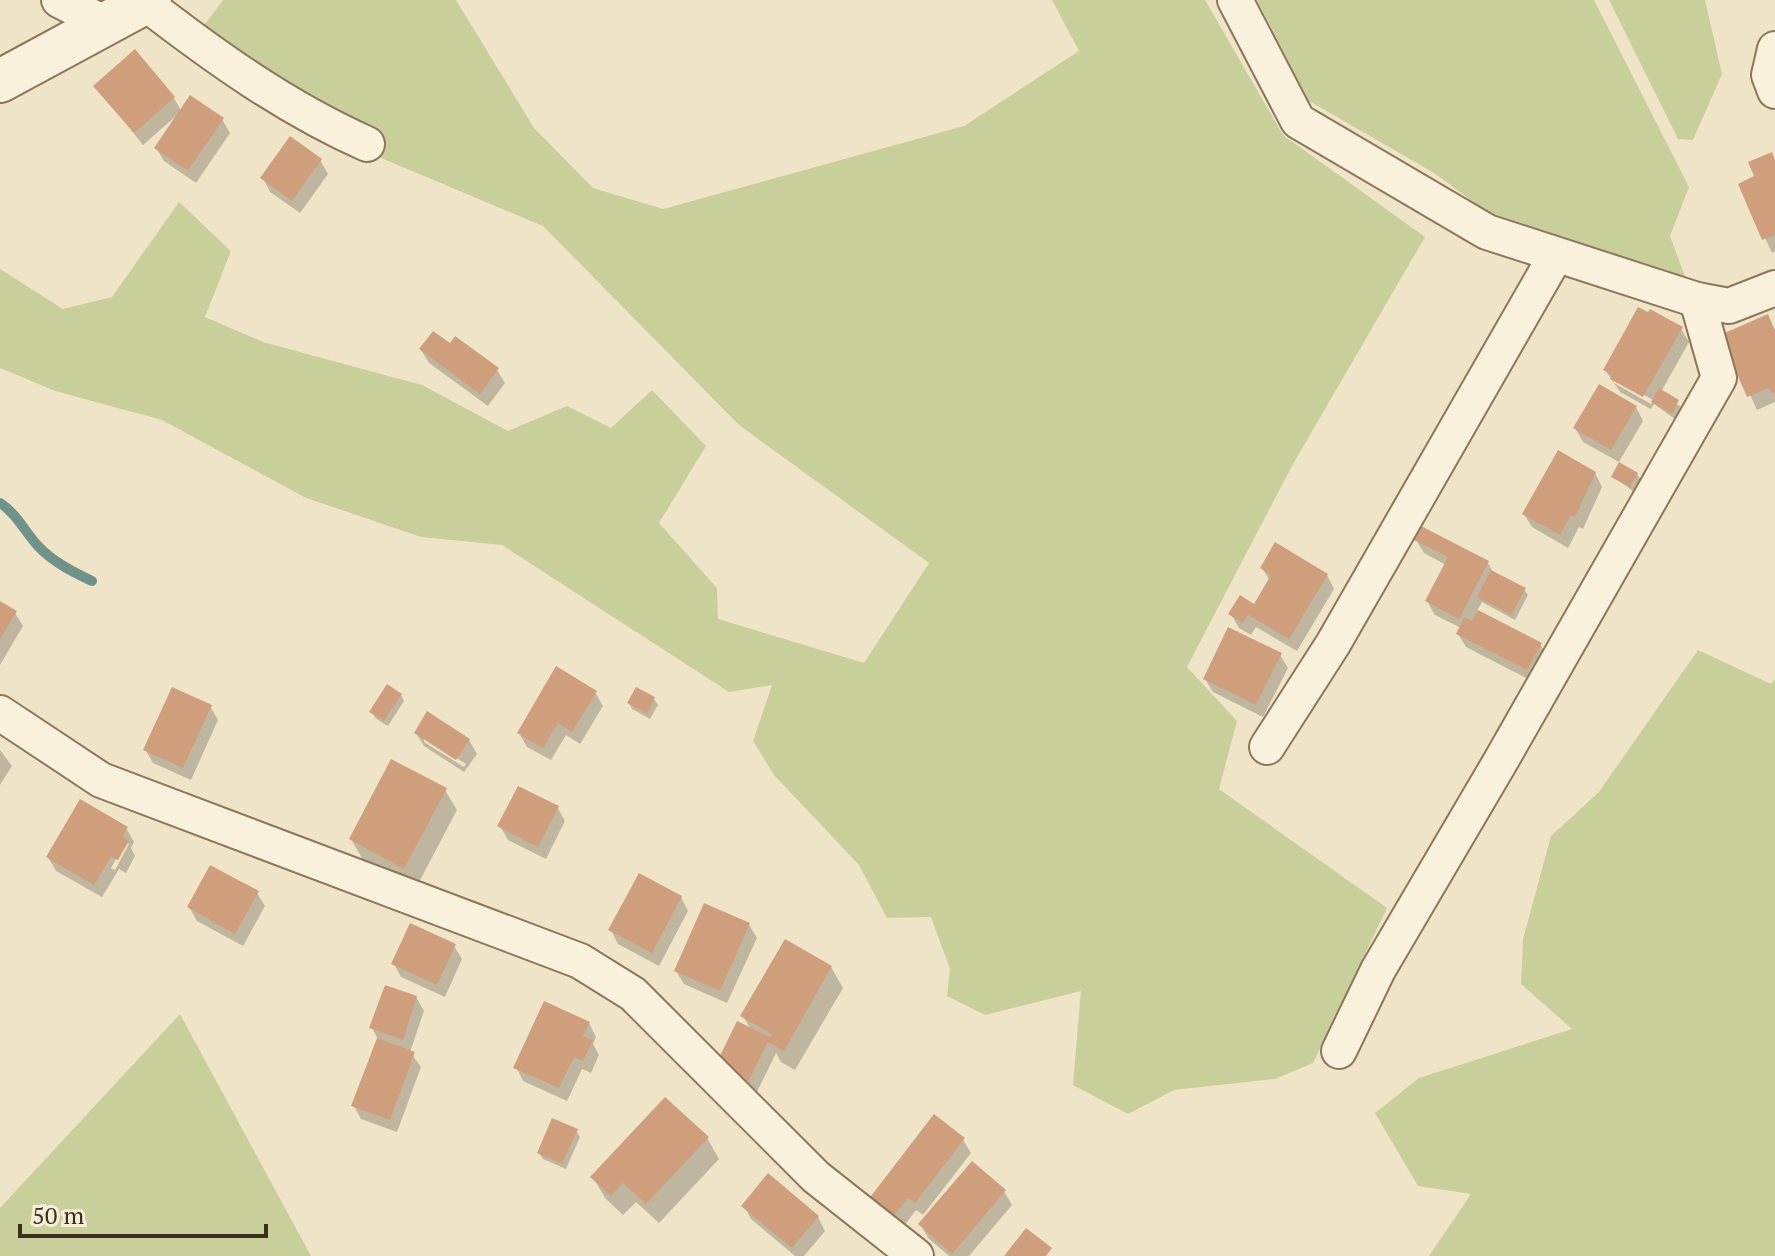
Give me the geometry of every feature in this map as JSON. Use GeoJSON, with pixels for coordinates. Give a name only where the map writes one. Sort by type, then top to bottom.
{"type":"FeatureCollection","features":[{"type":"Feature","properties":{"kind":"street"},"geometry":{"type":"LineString","coordinates":[[59,0],[106,24]]}},
{"type":"Feature","properties":{"kind":"street"},"geometry":{"type":"LineString","coordinates":[[1235,0],[1298,121],[1487,232],[1697,300],[1729,306],[1775,288]]}},
{"type":"Feature","properties":{"kind":"street"},"geometry":{"type":"LineString","coordinates":[[0,81],[148,1],[210,53],[318,122],[367,144]]}},
{"type":"Feature","properties":{"kind":"street"},"geometry":{"type":"LineString","coordinates":[[1775,49],[1769,75],[1775,91]]}},
{"type":"Feature","properties":{"kind":"street"},"geometry":{"type":"LineString","coordinates":[[1267,747],[1333,644],[1556,255]]}},
{"type":"Feature","properties":{"kind":"street"},"geometry":{"type":"LineString","coordinates":[[1339,1051],[1378,970],[1719,378],[1697,300]]}},
{"type":"Feature","properties":{"kind":"street"},"geometry":{"type":"LineString","coordinates":[[0,713],[101,780],[580,961],[633,994],[816,1177],[916,1256]]}},
{"type":"Feature","properties":{"kind":"green space"},"geometry":{"type":"Polygon","coordinates":[[[223,0],[456,0],[534,128],[593,188],[663,209],[964,126],[1079,51],[1052,0],[1205,0],[1283,135],[1425,237],[1293,464],[1187,667],[1237,721],[1219,789],[1387,908],[1313,1063],[1275,1079],[1174,1090],[1128,1114],[1073,1085],[1081,991],[985,1015],[947,996],[950,969],[931,917],[887,918],[859,865],[774,775],[753,741],[772,685],[729,692],[502,545],[421,537],[306,498],[162,420],[55,391],[0,368],[0,269],[63,309],[112,297],[179,202],[231,251],[205,317],[263,342],[422,385],[508,431],[567,406],[611,428],[652,390],[706,446],[659,523],[717,588],[718,619],[864,663],[929,563],[739,425],[543,226],[324,134],[190,44],[223,0]]]}},
{"type":"Feature","properties":{"kind":"green space"},"geometry":{"type":"Polygon","coordinates":[[[1257,0],[1594,0],[1689,187],[1670,236],[1687,282],[1494,217],[1434,173],[1309,101],[1257,0]]]}},
{"type":"Feature","properties":{"kind":"green space"},"geometry":{"type":"Polygon","coordinates":[[[1609,0],[1705,0],[1722,74],[1693,140],[1678,139],[1609,0]]]}},
{"type":"Feature","properties":{"kind":"green space"},"geometry":{"type":"Polygon","coordinates":[[[1698,650],[1771,684],[1775,679],[1775,1256],[1429,1256],[1471,1194],[1418,1186],[1375,1113],[1419,1078],[1572,1029],[1521,984],[1523,939],[1551,836],[1599,792],[1698,650]]]}},
{"type":"Feature","properties":{"kind":"green space"},"geometry":{"type":"Polygon","coordinates":[[[180,1014],[311,1256],[0,1256],[0,1208],[180,1014]]]}},
{"type":"Feature","properties":{"kind":"building"},"geometry":{"type":"Polygon","coordinates":[[[135,49],[175,97],[134,133],[93,86],[135,49]]]}},
{"type":"Feature","properties":{"kind":"building"},"geometry":{"type":"Polygon","coordinates":[[[190,95],[224,118],[188,171],[154,148],[190,95]]]}},
{"type":"Feature","properties":{"kind":"building"},"geometry":{"type":"Polygon","coordinates":[[[290,136],[322,159],[292,201],[260,178],[290,136]]]}},
{"type":"Feature","properties":{"kind":"building"},"geometry":{"type":"Polygon","coordinates":[[[1772,152],[1775,160],[1775,235],[1762,240],[1738,184],[1754,176],[1748,162],[1772,152]]]}},
{"type":"Feature","properties":{"kind":"building"},"geometry":{"type":"Polygon","coordinates":[[[1638,307],[1648,312],[1650,309],[1683,327],[1643,397],[1610,379],[1612,375],[1603,370],[1638,307]]]}},
{"type":"Feature","properties":{"kind":"building"},"geometry":{"type":"Polygon","coordinates":[[[1768,314],[1775,331],[1775,392],[1772,393],[1769,388],[1747,397],[1720,335],[1768,314]]]}},
{"type":"Feature","properties":{"kind":"building"},"geometry":{"type":"Polygon","coordinates":[[[433,331],[450,343],[455,336],[499,368],[480,394],[419,349],[433,331]]]}},
{"type":"Feature","properties":{"kind":"building"},"geometry":{"type":"Polygon","coordinates":[[[1599,384],[1637,406],[1611,450],[1573,428],[1599,384]]]}},
{"type":"Feature","properties":{"kind":"building"},"geometry":{"type":"Polygon","coordinates":[[[1659,388],[1679,400],[1672,414],[1651,402],[1659,388]]]}},
{"type":"Feature","properties":{"kind":"building"},"geometry":{"type":"Polygon","coordinates":[[[1558,450],[1596,472],[1575,517],[1571,515],[1560,535],[1522,514],[1558,450]]]}},
{"type":"Feature","properties":{"kind":"building"},"geometry":{"type":"Polygon","coordinates":[[[1619,462],[1638,473],[1630,487],[1611,477],[1619,462]]]}},
{"type":"Feature","properties":{"kind":"building"},"geometry":{"type":"Polygon","coordinates":[[[1421,526],[1489,561],[1459,619],[1425,601],[1448,557],[1414,540],[1421,526]]]}},
{"type":"Feature","properties":{"kind":"building"},"geometry":{"type":"Polygon","coordinates":[[[1275,542],[1328,574],[1289,639],[1248,615],[1243,623],[1228,614],[1240,595],[1254,604],[1271,575],[1260,568],[1275,542]]]}},
{"type":"Feature","properties":{"kind":"building"},"geometry":{"type":"Polygon","coordinates":[[[1491,570],[1526,588],[1511,615],[1477,597],[1491,570]]]}},
{"type":"Feature","properties":{"kind":"building"},"geometry":{"type":"Polygon","coordinates":[[[0,601],[17,611],[0,639],[0,601]]]}},
{"type":"Feature","properties":{"kind":"building"},"geometry":{"type":"Polygon","coordinates":[[[1478,610],[1542,643],[1527,670],[1456,634],[1464,617],[1472,621],[1478,610]]]}},
{"type":"Feature","properties":{"kind":"building"},"geometry":{"type":"Polygon","coordinates":[[[1228,627],[1282,653],[1256,705],[1203,679],[1228,627]]]}},
{"type":"Feature","properties":{"kind":"building"},"geometry":{"type":"Polygon","coordinates":[[[556,666],[597,691],[572,732],[558,723],[543,748],[517,733],[556,666]]]}},
{"type":"Feature","properties":{"kind":"building"},"geometry":{"type":"Polygon","coordinates":[[[387,684],[402,694],[384,721],[369,712],[387,684]]]}},
{"type":"Feature","properties":{"kind":"building"},"geometry":{"type":"Polygon","coordinates":[[[172,687],[212,705],[183,768],[143,750],[172,687]]]}},
{"type":"Feature","properties":{"kind":"building"},"geometry":{"type":"Polygon","coordinates":[[[636,687],[655,697],[647,714],[627,703],[636,687]]]}},
{"type":"Feature","properties":{"kind":"building"},"geometry":{"type":"Polygon","coordinates":[[[427,711],[470,739],[456,760],[414,733],[427,711]]]}},
{"type":"Feature","properties":{"kind":"building"},"geometry":{"type":"Polygon","coordinates":[[[391,759],[447,788],[404,869],[349,839],[391,759]]]}},
{"type":"Feature","properties":{"kind":"building"},"geometry":{"type":"Polygon","coordinates":[[[518,786],[559,806],[538,847],[497,826],[518,786]]]}},
{"type":"Feature","properties":{"kind":"building"},"geometry":{"type":"Polygon","coordinates":[[[80,799],[128,827],[122,837],[129,841],[118,860],[111,857],[94,885],[46,857],[80,799]]]}},
{"type":"Feature","properties":{"kind":"building"},"geometry":{"type":"Polygon","coordinates":[[[210,865],[259,891],[235,934],[187,907],[210,865]]]}},
{"type":"Feature","properties":{"kind":"building"},"geometry":{"type":"Polygon","coordinates":[[[639,873],[682,896],[652,953],[608,930],[639,873]]]}},
{"type":"Feature","properties":{"kind":"building"},"geometry":{"type":"Polygon","coordinates":[[[704,903],[750,923],[720,991],[674,971],[704,903]]]}},
{"type":"Feature","properties":{"kind":"building"},"geometry":{"type":"Polygon","coordinates":[[[410,923],[456,944],[437,985],[391,964],[410,923]]]}},
{"type":"Feature","properties":{"kind":"building"},"geometry":{"type":"Polygon","coordinates":[[[785,939],[832,966],[784,1051],[768,1042],[746,1086],[713,1070],[737,1021],[770,1037],[772,1034],[740,1016],[785,939]]]}},
{"type":"Feature","properties":{"kind":"building"},"geometry":{"type":"Polygon","coordinates":[[[385,985],[417,996],[403,1040],[369,1028],[385,985]]]}},
{"type":"Feature","properties":{"kind":"building"},"geometry":{"type":"Polygon","coordinates":[[[544,1001],[590,1022],[583,1036],[593,1040],[583,1061],[574,1057],[559,1088],[513,1068],[544,1001]]]}},
{"type":"Feature","properties":{"kind":"building"},"geometry":{"type":"Polygon","coordinates":[[[377,1038],[415,1052],[390,1120],[351,1106],[377,1038]]]}},
{"type":"Feature","properties":{"kind":"building"},"geometry":{"type":"Polygon","coordinates":[[[665,1097],[709,1137],[646,1204],[623,1183],[611,1196],[590,1177],[665,1097]]]}},
{"type":"Feature","properties":{"kind":"building"},"geometry":{"type":"Polygon","coordinates":[[[934,1114],[965,1138],[915,1203],[908,1198],[892,1218],[868,1200],[934,1114]]]}},
{"type":"Feature","properties":{"kind":"building"},"geometry":{"type":"Polygon","coordinates":[[[552,1118],[578,1129],[562,1164],[537,1153],[552,1118]]]}},
{"type":"Feature","properties":{"kind":"building"},"geometry":{"type":"Polygon","coordinates":[[[972,1161],[1006,1190],[952,1254],[918,1224],[972,1161]]]}},
{"type":"Feature","properties":{"kind":"building"},"geometry":{"type":"Polygon","coordinates":[[[768,1173],[819,1216],[792,1248],[741,1206],[768,1173]]]}},
{"type":"Feature","properties":{"kind":"building"},"geometry":{"type":"Polygon","coordinates":[[[1026,1228],[1052,1248],[1046,1256],[1004,1256],[1026,1228]]]}},
{"type":"Feature","properties":{"kind":"waterway"},"geometry":{"type":"LineString","coordinates":[[0,503],[44,552],[92,581]]}}]}
